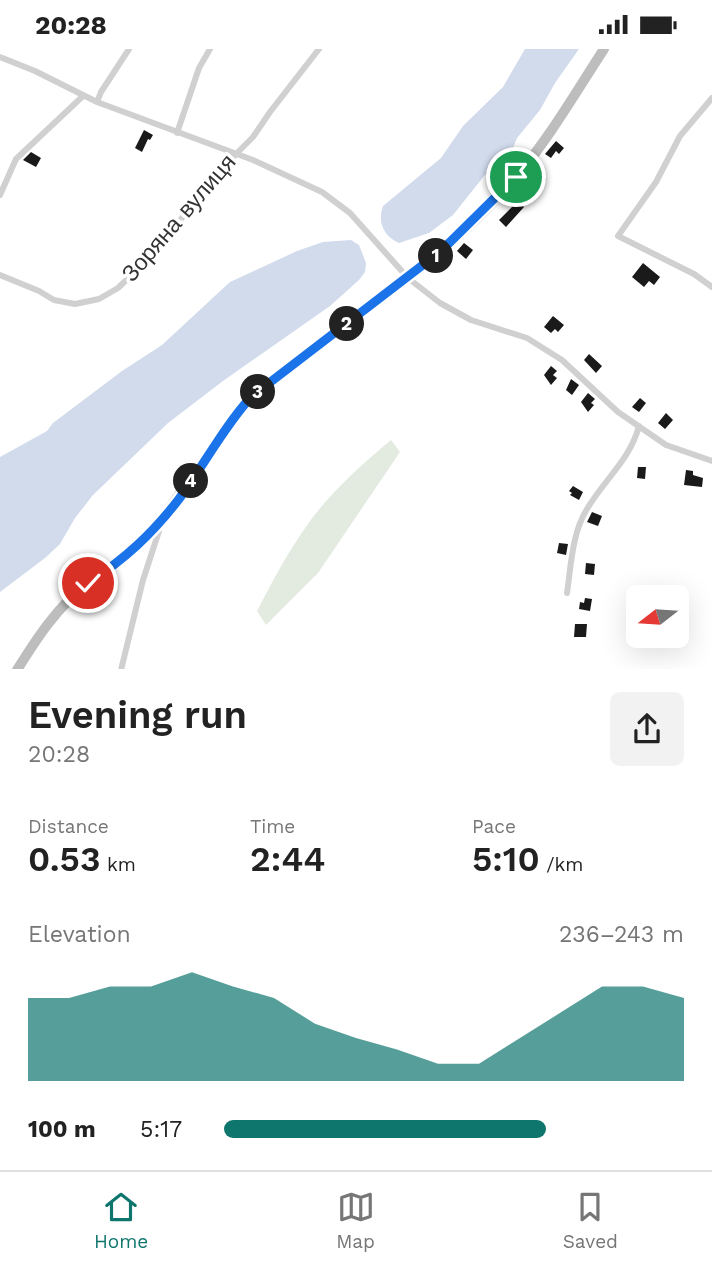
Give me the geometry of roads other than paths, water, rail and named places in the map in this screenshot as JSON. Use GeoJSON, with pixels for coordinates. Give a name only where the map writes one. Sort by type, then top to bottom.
{"type":"FeatureCollection","features":[{"type":"Feature","properties":{"kind":"main road"},"geometry":{"type":"LineString","coordinates":[[18,669],[38,636],[66,603],[88,583],[121,561],[160,521],[179,498],[235,415],[251,397],[441,251],[516,177],[552,129],[604,49]]}},
{"type":"Feature","properties":{"kind":"street"},"geometry":{"type":"LineString","coordinates":[[97,102],[100,92],[129,49]]}},
{"type":"Feature","properties":{"kind":"street"},"geometry":{"type":"LineString","coordinates":[[177,133],[209,49]]}},
{"type":"Feature","properties":{"kind":"street","name":"Зоряна вулиця"},"geometry":{"type":"LineString","coordinates":[[0,275],[54,300],[75,304],[99,299],[118,288],[144,264],[253,137],[319,49]]}},
{"type":"Feature","properties":{"kind":"street"},"geometry":{"type":"LineString","coordinates":[[0,57],[97,102],[236,154],[322,192],[349,213],[408,278],[440,303],[471,320],[527,338],[562,360],[618,412],[666,445],[712,461]]}},
{"type":"Feature","properties":{"kind":"street"},"geometry":{"type":"LineString","coordinates":[[0,195],[16,159],[83,96]]}},
{"type":"Feature","properties":{"kind":"street"},"geometry":{"type":"LineString","coordinates":[[712,98],[680,136],[656,183],[618,236],[694,274],[712,287]]}},
{"type":"Feature","properties":{"kind":"street"},"geometry":{"type":"LineString","coordinates":[[567,593],[577,533],[585,512],[625,459],[634,444],[639,426]]}},
{"type":"Feature","properties":{"kind":"street"},"geometry":{"type":"LineString","coordinates":[[121,669],[160,521]]}},
{"type":"Feature","properties":{"kind":"water"},"geometry":{"type":"Polygon","coordinates":[[[525,49],[579,49],[540,110],[517,138],[513,148],[484,176],[453,215],[429,233],[399,243],[389,237],[381,223],[383,206],[441,158],[463,126],[503,87],[525,49]]]}},
{"type":"Feature","properties":{"kind":"water"},"geometry":{"type":"Polygon","coordinates":[[[351,240],[359,245],[366,263],[365,272],[359,280],[330,306],[168,423],[93,495],[60,544],[0,592],[0,457],[47,431],[53,423],[122,371],[162,345],[230,282],[297,251],[323,242],[351,240]]]}}]}
